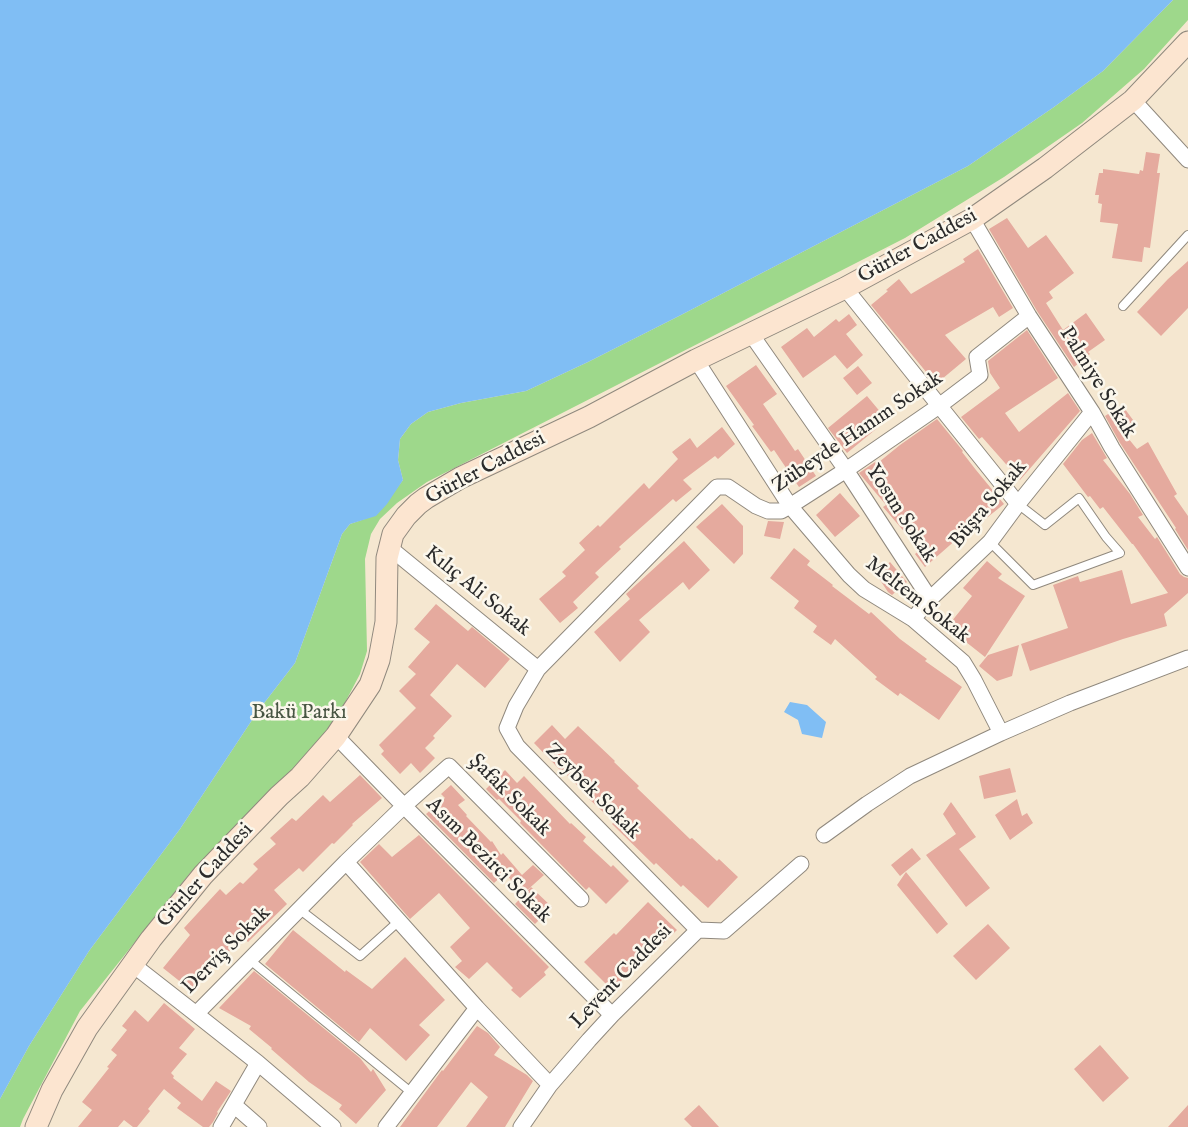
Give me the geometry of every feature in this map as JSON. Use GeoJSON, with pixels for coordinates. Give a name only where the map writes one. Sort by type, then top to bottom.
{"type":"FeatureCollection","features":[{"type":"Feature","properties":{"kind":"street","name":"Gürler Caddesi"},"geometry":{"type":"LineString","coordinates":[[36,1127],[64,1067],[87,1028],[132,964],[203,875],[300,777],[336,736],[370,686],[379,660],[386,622],[387,558],[393,534],[406,516],[426,498],[460,478],[589,417],[696,360],[845,288],[972,219],[1045,168],[1133,100],[1188,42]]}},
{"type":"Feature","properties":{"kind":"street"},"geometry":{"type":"LineString","coordinates":[[1133,100],[1188,160]]}},
{"type":"Feature","properties":{"kind":"street","name":"Palmiye Sokak"},"geometry":{"type":"LineString","coordinates":[[972,219],[1029,315],[1188,568]]}},
{"type":"Feature","properties":{"kind":"street"},"geometry":{"type":"LineString","coordinates":[[845,288],[1018,504]]}},
{"type":"Feature","properties":{"kind":"street","name":"Zübeyde Hanım Sokak"},"geometry":{"type":"LineString","coordinates":[[538,669],[717,487],[728,487],[756,506],[781,511],[846,470],[980,375],[977,357],[1029,315]]}},
{"type":"Feature","properties":{"kind":"street","name":"Yosun Sokak"},"geometry":{"type":"LineString","coordinates":[[751,334],[846,470],[930,599]]}},
{"type":"Feature","properties":{"kind":"street","name":"Meltem Sokak"},"geometry":{"type":"LineString","coordinates":[[696,360],[790,506],[849,575],[864,588],[913,619],[963,662],[1000,733]]}},
{"type":"Feature","properties":{"kind":"street","name":"Büşra Sokak"},"geometry":{"type":"LineString","coordinates":[[913,619],[930,599],[990,542],[1092,412]]}},
{"type":"Feature","properties":{"kind":"street","name":"Kılıç Ali Sokak"},"geometry":{"type":"LineString","coordinates":[[390,548],[538,669]]}},
{"type":"Feature","properties":{"kind":"street"},"geometry":{"type":"LineString","coordinates":[[824,835],[910,776],[1000,733],[1188,658]]}},
{"type":"Feature","properties":{"kind":"street","name":"Zeybek Sokak"},"geometry":{"type":"LineString","coordinates":[[538,669],[516,706],[507,728],[517,746],[698,930]]}},
{"type":"Feature","properties":{"kind":"street","name":"Asım Bezirci Sokak"},"geometry":{"type":"LineString","coordinates":[[336,736],[612,1015]]}},
{"type":"Feature","properties":{"kind":"street","name":"Şafak Sokak"},"geometry":{"type":"LineString","coordinates":[[404,806],[449,766],[582,898]]}},
{"type":"Feature","properties":{"kind":"street","name":"Derviş Sokak"},"geometry":{"type":"LineString","coordinates":[[132,964],[196,1014],[404,806]]}},
{"type":"Feature","properties":{"kind":"street"},"geometry":{"type":"LineString","coordinates":[[346,862],[477,1008],[550,1085]]}},
{"type":"Feature","properties":{"kind":"street","name":"Levent Caddesi"},"geometry":{"type":"LineString","coordinates":[[521,1127],[550,1085],[612,1015],[698,930],[724,931],[801,864]]}},
{"type":"Feature","properties":{"kind":"street"},"geometry":{"type":"LineString","coordinates":[[386,1127],[477,1008]]}},
{"type":"Feature","properties":{"kind":"street"},"geometry":{"type":"LineString","coordinates":[[196,1014],[333,1127]]}},
{"type":"Feature","properties":{"kind":"street"},"geometry":{"type":"LineString","coordinates":[[221,1127],[258,1063]]}},
{"type":"Feature","properties":{"kind":"street"},"geometry":{"type":"LineString","coordinates":[[234,1105],[259,1127]]}},
{"type":"Feature","properties":{"kind":"lane"},"geometry":{"type":"LineString","coordinates":[[1123,306],[1188,235]]}},
{"type":"Feature","properties":{"kind":"lane"},"geometry":{"type":"LineString","coordinates":[[990,542],[1033,585],[1120,553],[1079,498],[1045,525],[1018,504]]}},
{"type":"Feature","properties":{"kind":"lane"},"geometry":{"type":"LineString","coordinates":[[299,909],[360,956],[399,921]]}},
{"type":"Feature","properties":{"kind":"lane"},"geometry":{"type":"LineString","coordinates":[[250,960],[412,1093]]}},
{"type":"Feature","properties":{"kind":"green space","name":"Bakü Parkı"},"geometry":{"type":"Polygon","coordinates":[[[1173,0],[1188,0],[1188,20],[1144,69],[1082,123],[1004,177],[905,238],[427,482],[397,503],[380,519],[371,534],[365,559],[367,651],[360,674],[330,731],[300,766],[190,873],[80,1011],[20,1127],[0,1127],[0,1099],[29,1046],[89,951],[180,829],[258,711],[295,663],[342,534],[350,524],[376,515],[403,480],[398,460],[400,439],[411,424],[428,412],[461,403],[526,391],[681,315],[968,166],[1103,71],[1173,0]]]}},
{"type":"Feature","properties":{"kind":"water"},"geometry":{"type":"Polygon","coordinates":[[[0,0],[1173,0],[1103,71],[968,166],[681,315],[526,391],[461,403],[428,412],[411,424],[400,439],[398,460],[403,480],[376,516],[350,524],[342,534],[295,663],[258,711],[180,829],[89,951],[29,1046],[0,1099],[0,0]]]}},
{"type":"Feature","properties":{"kind":"water"},"geometry":{"type":"Polygon","coordinates":[[[790,702],[807,705],[826,722],[822,738],[802,734],[798,720],[784,712],[790,702]]]}},
{"type":"Feature","properties":{"kind":"building"},"geometry":{"type":"Polygon","coordinates":[[[1146,152],[1160,154],[1157,173],[1160,173],[1150,248],[1144,247],[1142,262],[1112,258],[1118,224],[1100,222],[1102,204],[1098,203],[1099,195],[1095,195],[1099,173],[1103,173],[1103,169],[1139,174],[1140,170],[1143,171],[1146,152]]]}},
{"type":"Feature","properties":{"kind":"building"},"geometry":{"type":"Polygon","coordinates":[[[1007,218],[1028,248],[1046,235],[1074,273],[1049,292],[1053,298],[1046,303],[1063,330],[1086,313],[1105,340],[1088,352],[1090,354],[1074,367],[1037,311],[989,229],[1007,218]]]}},
{"type":"Feature","properties":{"kind":"building"},"geometry":{"type":"Polygon","coordinates":[[[978,249],[1013,308],[999,317],[993,307],[945,335],[966,359],[936,384],[871,305],[899,279],[911,294],[965,262],[963,259],[978,249]]]}},
{"type":"Feature","properties":{"kind":"building"},"geometry":{"type":"Polygon","coordinates":[[[1188,261],[1188,308],[1161,336],[1137,312],[1188,261]]]}},
{"type":"Feature","properties":{"kind":"building"},"geometry":{"type":"Polygon","coordinates":[[[849,314],[857,325],[846,334],[863,355],[847,369],[835,355],[803,378],[781,347],[807,328],[814,337],[836,319],[839,322],[849,314]]]}},
{"type":"Feature","properties":{"kind":"building"},"geometry":{"type":"Polygon","coordinates":[[[1027,330],[1058,378],[1005,413],[1019,432],[1068,393],[1080,411],[1020,480],[982,437],[979,439],[961,417],[1000,388],[990,373],[988,361],[1027,330]]]}},
{"type":"Feature","properties":{"kind":"building"},"geometry":{"type":"Polygon","coordinates":[[[756,365],[777,394],[763,404],[795,451],[798,449],[816,476],[799,487],[774,450],[771,452],[752,426],[754,425],[726,386],[756,365]]]}},
{"type":"Feature","properties":{"kind":"building"},"geometry":{"type":"Polygon","coordinates":[[[858,366],[872,383],[857,395],[843,378],[858,366]]]}},
{"type":"Feature","properties":{"kind":"building"},"geometry":{"type":"Polygon","coordinates":[[[867,396],[887,420],[847,453],[828,428],[867,396]]]}},
{"type":"Feature","properties":{"kind":"building"},"geometry":{"type":"Polygon","coordinates":[[[1122,405],[1136,424],[1123,432],[1137,449],[1148,442],[1177,494],[1174,496],[1188,516],[1188,550],[1105,416],[1122,405]]]}},
{"type":"Feature","properties":{"kind":"building"},"geometry":{"type":"Polygon","coordinates":[[[937,419],[1004,504],[968,533],[966,531],[925,567],[915,554],[920,550],[883,507],[886,505],[859,473],[878,460],[879,462],[937,419]]]}},
{"type":"Feature","properties":{"kind":"building"},"geometry":{"type":"Polygon","coordinates":[[[722,427],[735,444],[718,459],[715,456],[683,480],[692,489],[676,502],[673,499],[619,547],[621,549],[595,573],[599,577],[573,602],[578,608],[560,623],[539,599],[566,576],[562,572],[585,550],[579,543],[598,525],[600,527],[644,483],[649,489],[678,459],[672,452],[690,438],[697,448],[722,427]]]}},
{"type":"Feature","properties":{"kind":"building"},"geometry":{"type":"Polygon","coordinates":[[[1092,433],[1107,458],[1103,460],[1130,494],[1143,515],[1138,517],[1155,539],[1157,537],[1180,574],[1188,578],[1188,593],[1164,614],[1167,626],[1030,671],[1021,644],[1068,628],[1053,585],[1078,576],[1080,582],[1122,570],[1131,604],[1168,593],[1103,507],[1100,509],[1090,496],[1088,497],[1063,464],[1082,440],[1092,433]]]}},
{"type":"Feature","properties":{"kind":"building"},"geometry":{"type":"Polygon","coordinates":[[[840,493],[860,516],[835,537],[816,515],[840,493]]]}},
{"type":"Feature","properties":{"kind":"building"},"geometry":{"type":"Polygon","coordinates":[[[722,504],[743,526],[743,554],[734,564],[696,527],[722,504]]]}},
{"type":"Feature","properties":{"kind":"building"},"geometry":{"type":"Polygon","coordinates":[[[768,521],[784,522],[780,539],[764,536],[768,521]]]}},
{"type":"Feature","properties":{"kind":"building"},"geometry":{"type":"Polygon","coordinates":[[[684,541],[710,570],[689,590],[683,582],[639,620],[650,632],[620,662],[594,632],[630,599],[626,594],[684,541]]]}},
{"type":"Feature","properties":{"kind":"building"},"geometry":{"type":"Polygon","coordinates":[[[794,548],[810,561],[807,565],[832,586],[869,614],[871,612],[900,639],[927,659],[925,661],[962,687],[939,720],[900,693],[898,696],[875,679],[877,677],[835,639],[831,645],[813,632],[817,626],[794,608],[799,601],[770,578],[794,548]]]}},
{"type":"Feature","properties":{"kind":"building"},"geometry":{"type":"Polygon","coordinates":[[[987,561],[1002,574],[998,578],[1025,596],[985,657],[947,627],[972,596],[963,588],[987,561]]]}},
{"type":"Feature","properties":{"kind":"building"},"geometry":{"type":"Polygon","coordinates":[[[890,562],[907,582],[892,595],[876,574],[890,562]]]}},
{"type":"Feature","properties":{"kind":"building"},"geometry":{"type":"Polygon","coordinates":[[[436,604],[468,631],[472,627],[510,659],[485,688],[457,664],[430,695],[452,716],[425,748],[435,758],[420,773],[411,763],[400,774],[381,754],[384,751],[379,745],[416,708],[399,691],[416,674],[408,667],[430,642],[414,629],[436,604]]]}},
{"type":"Feature","properties":{"kind":"building"},"geometry":{"type":"Polygon","coordinates":[[[1019,645],[1012,676],[997,681],[979,666],[988,655],[1019,645]]]}},
{"type":"Feature","properties":{"kind":"building"},"geometry":{"type":"Polygon","coordinates":[[[552,725],[565,739],[578,726],[690,839],[692,838],[717,861],[719,859],[738,877],[708,908],[656,863],[654,865],[534,743],[552,725]]]}},
{"type":"Feature","properties":{"kind":"building"},"geometry":{"type":"Polygon","coordinates":[[[1010,768],[1016,792],[984,799],[979,776],[1010,768]]]}},
{"type":"Feature","properties":{"kind":"building"},"geometry":{"type":"Polygon","coordinates":[[[505,770],[517,783],[524,776],[570,824],[586,837],[583,841],[629,881],[606,904],[589,887],[586,890],[520,823],[521,821],[486,789],[505,770]]]}},
{"type":"Feature","properties":{"kind":"building"},"geometry":{"type":"Polygon","coordinates":[[[360,775],[382,798],[303,872],[299,868],[274,890],[287,904],[248,942],[243,937],[219,962],[217,960],[192,991],[163,968],[190,935],[184,928],[220,889],[226,895],[240,882],[243,884],[258,869],[253,864],[276,844],[270,838],[292,818],[296,821],[323,795],[330,802],[360,775]]]}},
{"type":"Feature","properties":{"kind":"building"},"geometry":{"type":"Polygon","coordinates":[[[451,785],[465,800],[458,805],[492,841],[501,855],[503,853],[522,875],[533,865],[544,875],[523,894],[505,873],[494,883],[426,814],[445,798],[441,794],[451,785]]]}},
{"type":"Feature","properties":{"kind":"building"},"geometry":{"type":"Polygon","coordinates":[[[1017,799],[1022,816],[1027,813],[1033,823],[1010,840],[995,815],[1017,799]]]}},
{"type":"Feature","properties":{"kind":"building"},"geometry":{"type":"Polygon","coordinates":[[[951,802],[976,837],[959,849],[990,888],[966,907],[926,855],[956,834],[943,814],[951,802]]]}},
{"type":"Feature","properties":{"kind":"building"},"geometry":{"type":"Polygon","coordinates":[[[419,835],[549,967],[544,972],[546,975],[520,998],[487,962],[469,979],[455,967],[462,961],[450,947],[470,928],[439,893],[410,919],[360,862],[379,844],[392,857],[419,835]]]}},
{"type":"Feature","properties":{"kind":"building"},"geometry":{"type":"Polygon","coordinates":[[[912,848],[921,859],[900,876],[891,865],[912,848]]]}},
{"type":"Feature","properties":{"kind":"building"},"geometry":{"type":"Polygon","coordinates":[[[906,872],[948,924],[937,934],[897,885],[906,872]]]}},
{"type":"Feature","properties":{"kind":"building"},"geometry":{"type":"Polygon","coordinates":[[[531,887],[552,907],[535,924],[515,904],[531,887]]]}},
{"type":"Feature","properties":{"kind":"building"},"geometry":{"type":"Polygon","coordinates":[[[648,902],[677,930],[651,955],[649,953],[612,990],[584,962],[614,933],[616,935],[648,902]]]}},
{"type":"Feature","properties":{"kind":"building"},"geometry":{"type":"Polygon","coordinates":[[[988,924],[1010,948],[976,980],[953,956],[988,924]]]}},
{"type":"Feature","properties":{"kind":"building"},"geometry":{"type":"Polygon","coordinates":[[[293,930],[345,972],[346,970],[372,989],[405,957],[445,1000],[419,1025],[430,1035],[406,1061],[370,1028],[359,1042],[265,964],[293,930]]]}},
{"type":"Feature","properties":{"kind":"building"},"geometry":{"type":"Polygon","coordinates":[[[254,971],[360,1058],[371,1072],[373,1069],[386,1090],[356,1124],[339,1109],[342,1105],[309,1082],[249,1029],[251,1026],[219,1008],[254,971]]]}},
{"type":"Feature","properties":{"kind":"building"},"geometry":{"type":"Polygon","coordinates":[[[164,1003],[195,1029],[179,1048],[187,1054],[171,1073],[173,1078],[202,1101],[216,1081],[231,1091],[213,1122],[209,1127],[203,1127],[177,1108],[181,1103],[164,1089],[137,1127],[133,1127],[124,1120],[118,1127],[78,1127],[92,1110],[82,1102],[117,1055],[111,1050],[127,1030],[122,1026],[135,1010],[148,1022],[164,1003]]]}},
{"type":"Feature","properties":{"kind":"building"},"geometry":{"type":"Polygon","coordinates":[[[477,1026],[488,1033],[500,1047],[494,1055],[533,1081],[505,1127],[466,1127],[488,1097],[471,1082],[437,1127],[400,1127],[442,1070],[477,1026]]]}},
{"type":"Feature","properties":{"kind":"building"},"geometry":{"type":"Polygon","coordinates":[[[1100,1045],[1129,1078],[1103,1102],[1074,1069],[1100,1045]]]}},
{"type":"Feature","properties":{"kind":"building"},"geometry":{"type":"Polygon","coordinates":[[[699,1105],[719,1127],[692,1127],[684,1119],[699,1105]]]}},
{"type":"Feature","properties":{"kind":"building"},"geometry":{"type":"Polygon","coordinates":[[[1188,1105],[1188,1127],[1168,1127],[1188,1105]]]}}]}
